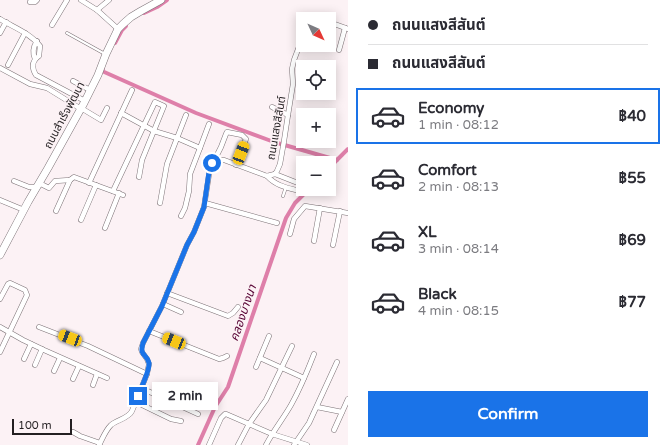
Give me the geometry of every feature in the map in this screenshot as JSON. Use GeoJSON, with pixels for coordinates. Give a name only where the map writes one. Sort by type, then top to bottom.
{"type":"FeatureCollection","features":[{"type":"Feature","properties":{"kind":"street"},"geometry":{"type":"LineString","coordinates":[[30,2],[35,2],[37,0]]}},
{"type":"Feature","properties":{"kind":"street"},"geometry":{"type":"LineString","coordinates":[[52,25],[67,0]]}},
{"type":"Feature","properties":{"kind":"street"},"geometry":{"type":"LineString","coordinates":[[80,0],[97,10],[118,29]]}},
{"type":"Feature","properties":{"kind":"street"},"geometry":{"type":"LineString","coordinates":[[97,10],[109,0]]}},
{"type":"Feature","properties":{"kind":"street","name":"ถนนสำเร็จพัฒนา"},"geometry":{"type":"LineString","coordinates":[[0,255],[85,101],[118,29],[131,17],[161,0]]}},
{"type":"Feature","properties":{"kind":"street"},"geometry":{"type":"LineString","coordinates":[[0,19],[36,41],[33,54],[35,59],[32,67],[36,75],[85,101]]}},
{"type":"Feature","properties":{"kind":"street"},"geometry":{"type":"LineString","coordinates":[[0,33],[6,22]]}},
{"type":"Feature","properties":{"kind":"street"},"geometry":{"type":"LineString","coordinates":[[336,25],[346,29],[339,50]]}},
{"type":"Feature","properties":{"kind":"street"},"geometry":{"type":"LineString","coordinates":[[8,65],[25,33]]}},
{"type":"Feature","properties":{"kind":"street","name":"ถนนแสงสีสันต์"},"geometry":{"type":"LineString","coordinates":[[214,161],[224,160],[267,176],[275,174],[280,164],[293,84],[292,69],[297,52]]}},
{"type":"Feature","properties":{"kind":"street"},"geometry":{"type":"LineString","coordinates":[[0,68],[30,84],[47,88],[101,120],[107,108]]}},
{"type":"Feature","properties":{"kind":"street"},"geometry":{"type":"LineString","coordinates":[[73,81],[90,90]]}},
{"type":"Feature","properties":{"kind":"street"},"geometry":{"type":"LineString","coordinates":[[88,183],[132,90]]}},
{"type":"Feature","properties":{"kind":"street"},"geometry":{"type":"LineString","coordinates":[[113,191],[155,102],[164,106],[142,160],[139,177]]}},
{"type":"Feature","properties":{"kind":"street"},"geometry":{"type":"LineString","coordinates":[[272,107],[288,115]]}},
{"type":"Feature","properties":{"kind":"street"},"geometry":{"type":"LineString","coordinates":[[121,113],[154,131],[177,138],[200,148]]}},
{"type":"Feature","properties":{"kind":"street"},"geometry":{"type":"LineString","coordinates":[[160,203],[167,164],[186,115]]}},
{"type":"Feature","properties":{"kind":"street"},"geometry":{"type":"LineString","coordinates":[[181,216],[185,208],[189,191],[190,174],[209,124]]}},
{"type":"Feature","properties":{"kind":"street"},"geometry":{"type":"LineString","coordinates":[[73,432],[100,444],[106,430],[110,426],[131,414],[147,374],[149,364],[149,361],[141,349],[144,339],[163,304],[187,245],[197,225],[205,203],[210,168],[227,132],[242,135],[246,139],[236,165]]}},
{"type":"Feature","properties":{"kind":"street"},"geometry":{"type":"LineString","coordinates":[[275,174],[296,182]]}},
{"type":"Feature","properties":{"kind":"street"},"geometry":{"type":"LineString","coordinates":[[267,176],[274,183],[296,190]]}},
{"type":"Feature","properties":{"kind":"street"},"geometry":{"type":"LineString","coordinates":[[14,181],[29,187],[38,185],[49,188],[55,181],[70,180],[74,178],[121,194],[105,228]]}},
{"type":"Feature","properties":{"kind":"street"},"geometry":{"type":"LineString","coordinates":[[56,211],[70,180]]}},
{"type":"Feature","properties":{"kind":"street"},"geometry":{"type":"LineString","coordinates":[[81,220],[96,185]]}},
{"type":"Feature","properties":{"kind":"street"},"geometry":{"type":"LineString","coordinates":[[0,200],[24,210]]}},
{"type":"Feature","properties":{"kind":"street"},"geometry":{"type":"LineString","coordinates":[[205,203],[277,223]]}},
{"type":"Feature","properties":{"kind":"street"},"geometry":{"type":"LineString","coordinates":[[290,234],[294,219],[305,206],[348,212]]}},
{"type":"Feature","properties":{"kind":"street"},"geometry":{"type":"LineString","coordinates":[[314,241],[320,208]]}},
{"type":"Feature","properties":{"kind":"street"},"geometry":{"type":"LineString","coordinates":[[333,245],[340,211]]}},
{"type":"Feature","properties":{"kind":"street"},"geometry":{"type":"LineString","coordinates":[[0,299],[10,283],[25,290],[27,295],[0,352]]}},
{"type":"Feature","properties":{"kind":"street"},"geometry":{"type":"LineString","coordinates":[[167,293],[228,316],[233,313],[238,306]]}},
{"type":"Feature","properties":{"kind":"street"},"geometry":{"type":"LineString","coordinates":[[163,304],[181,312]]}},
{"type":"Feature","properties":{"kind":"street"},"geometry":{"type":"LineString","coordinates":[[39,326],[88,346],[147,374]]}},
{"type":"Feature","properties":{"kind":"street"},"geometry":{"type":"LineString","coordinates":[[0,327],[60,358],[107,378]]}},
{"type":"Feature","properties":{"kind":"street"},"geometry":{"type":"LineString","coordinates":[[149,331],[219,359],[227,356]]}},
{"type":"Feature","properties":{"kind":"street"},"geometry":{"type":"LineString","coordinates":[[256,368],[269,336]]}},
{"type":"Feature","properties":{"kind":"street"},"geometry":{"type":"LineString","coordinates":[[24,359],[31,344]]}},
{"type":"Feature","properties":{"kind":"street"},"geometry":{"type":"LineString","coordinates":[[238,445],[249,424],[266,400],[292,346]]}},
{"type":"Feature","properties":{"kind":"street"},"geometry":{"type":"LineString","coordinates":[[35,365],[42,349]]}},
{"type":"Feature","properties":{"kind":"street"},"geometry":{"type":"LineString","coordinates":[[266,445],[290,406],[314,354]]}},
{"type":"Feature","properties":{"kind":"street"},"geometry":{"type":"LineString","coordinates":[[54,371],[60,358]]}},
{"type":"Feature","properties":{"kind":"street"},"geometry":{"type":"LineString","coordinates":[[260,358],[304,378]]}},
{"type":"Feature","properties":{"kind":"street"},"geometry":{"type":"LineString","coordinates":[[295,443],[309,423],[337,362]]}},
{"type":"Feature","properties":{"kind":"street"},"geometry":{"type":"LineString","coordinates":[[73,379],[79,366]]}},
{"type":"Feature","properties":{"kind":"street"},"geometry":{"type":"LineString","coordinates":[[93,385],[97,374]]}},
{"type":"Feature","properties":{"kind":"street"},"geometry":{"type":"LineString","coordinates":[[141,388],[198,414]]}},
{"type":"Feature","properties":{"kind":"street"},"geometry":{"type":"LineString","coordinates":[[334,430],[348,399]]}},
{"type":"Feature","properties":{"kind":"street"},"geometry":{"type":"LineString","coordinates":[[136,402],[170,419],[181,421]]}},
{"type":"Feature","properties":{"kind":"street"},"geometry":{"type":"LineString","coordinates":[[317,406],[342,412]]}},
{"type":"Feature","properties":{"kind":"street"},"geometry":{"type":"LineString","coordinates":[[209,445],[224,414],[295,443],[307,445]]}},
{"type":"Feature","properties":{"kind":"lane"},"geometry":{"type":"LineString","coordinates":[[67,33],[105,57]]}},
{"type":"Feature","properties":{"kind":"lane"},"geometry":{"type":"LineString","coordinates":[[283,196],[286,187]]}},
{"type":"Feature","properties":{"kind":"waterway"},"geometry":{"type":"LineString","coordinates":[[144,13],[167,0]]}},
{"type":"Feature","properties":{"kind":"waterway"},"geometry":{"type":"LineString","coordinates":[[115,43],[126,26]]}},
{"type":"Feature","properties":{"kind":"waterway"},"geometry":{"type":"LineString","coordinates":[[103,68],[102,71],[196,113],[274,142],[337,160]]}},
{"type":"Feature","properties":{"kind":"waterway","name":"คลองบางนา"},"geometry":{"type":"LineString","coordinates":[[336,161],[348,149]]}},
{"type":"Feature","properties":{"kind":"waterway","name":"คลองบางนา"},"geometry":{"type":"LineString","coordinates":[[198,445],[215,407],[228,387],[286,218],[295,203],[302,196]]}},
{"type":"Feature","properties":{"kind":"route"},"geometry":{"type":"LineString","coordinates":[[138,396],[147,374],[149,364],[149,361],[141,349],[144,339],[162,306],[204,207],[209,172],[212,163]]}}]}
